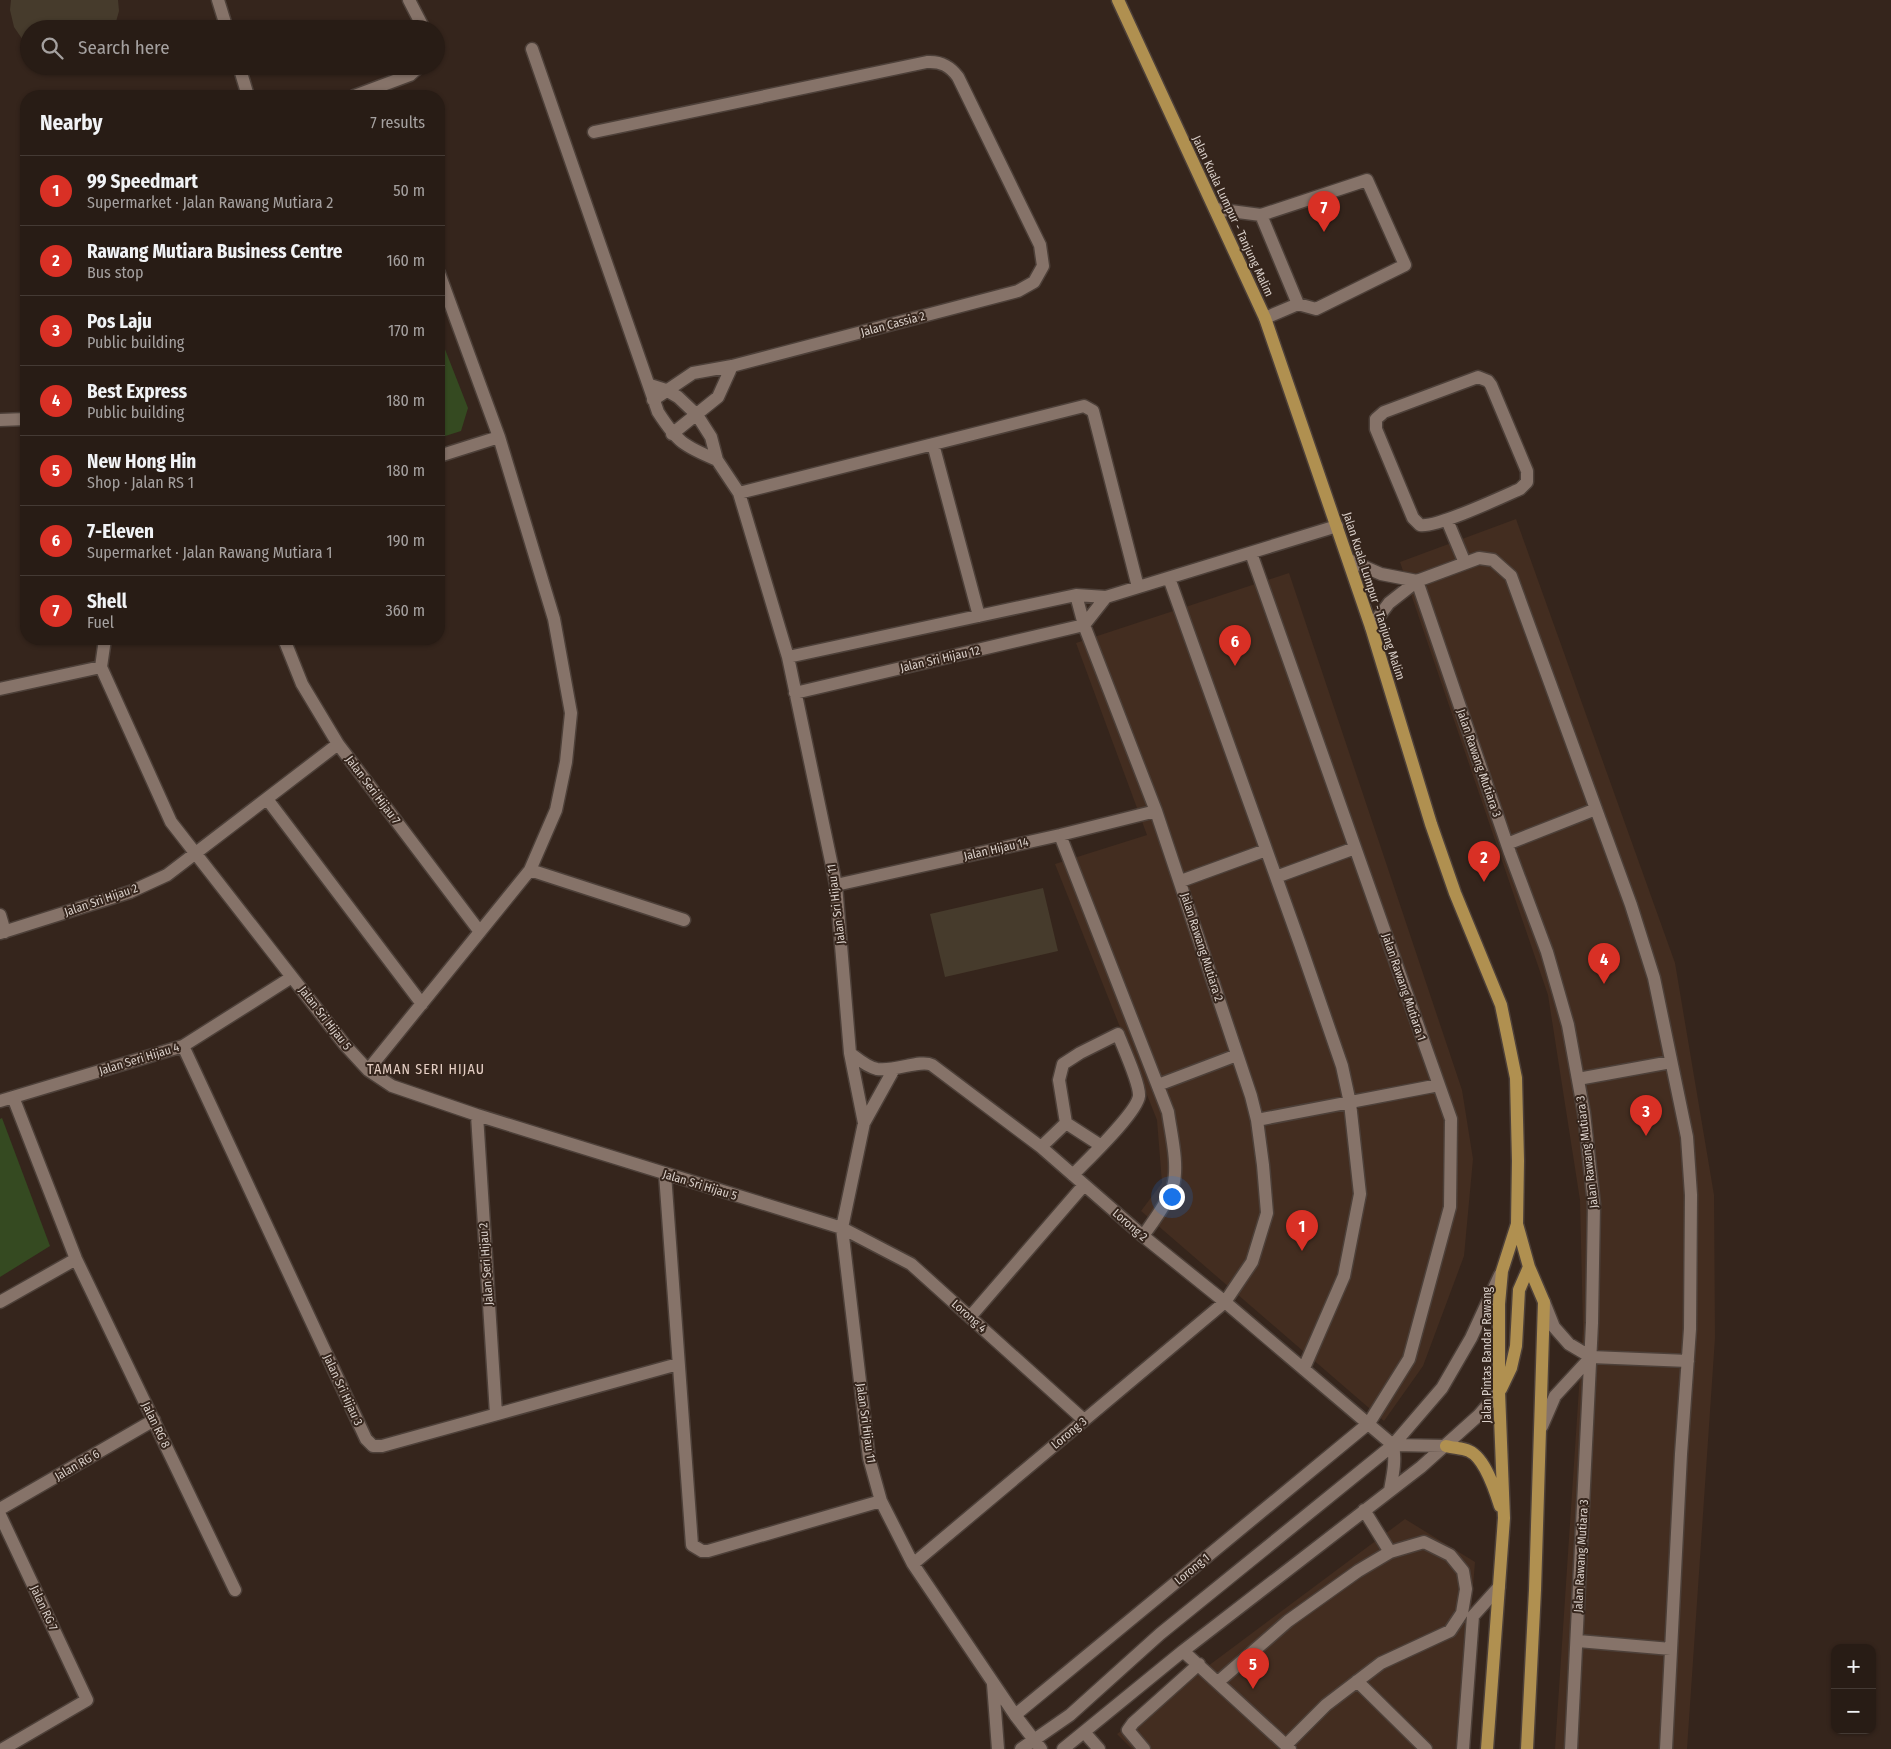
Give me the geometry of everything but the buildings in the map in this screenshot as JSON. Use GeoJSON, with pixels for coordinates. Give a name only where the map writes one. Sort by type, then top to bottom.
{"type":"FeatureCollection","features":[{"type":"Feature","properties":{"kind":"main road","name":"Jalan Kuala Lumpur - Tanjung Malim"},"geometry":{"type":"LineString","coordinates":[[1118,0],[1265,318],[1349,560],[1454,893],[1501,1005],[1516,1078],[1517,1224]]}},
{"type":"Feature","properties":{"kind":"main road"},"geometry":{"type":"LineString","coordinates":[[1517,1224],[1529,1267],[1544,1302],[1542,1426],[1527,1749]]}},
{"type":"Feature","properties":{"kind":"main road","name":"Jalan Pintas Bandar Rawang"},"geometry":{"type":"LineString","coordinates":[[1487,1749],[1504,1518],[1499,1392],[1499,1304],[1502,1271],[1517,1224]]}},
{"type":"Feature","properties":{"kind":"main road"},"geometry":{"type":"LineString","coordinates":[[1499,1392],[1511,1368],[1516,1346],[1519,1290],[1529,1267]]}},
{"type":"Feature","properties":{"kind":"main road"},"geometry":{"type":"LineString","coordinates":[[1446,1446],[1468,1450],[1482,1462],[1504,1518]]}},
{"type":"Feature","properties":{"kind":"street"},"geometry":{"type":"LineString","coordinates":[[218,0],[224,20]]}},
{"type":"Feature","properties":{"kind":"street"},"geometry":{"type":"LineString","coordinates":[[409,0],[419,20]]}},
{"type":"Feature","properties":{"kind":"street"},"geometry":{"type":"LineString","coordinates":[[532,49],[658,412],[672,434],[691,449],[717,460]]}},
{"type":"Feature","properties":{"kind":"street","name":"Jalan Cassia 2"},"geometry":{"type":"LineString","coordinates":[[594,132],[927,62],[942,63],[948,66],[958,77],[1040,245],[1043,266],[1034,282],[1018,291],[732,366],[693,373],[653,400]]}},
{"type":"Feature","properties":{"kind":"street"},"geometry":{"type":"LineString","coordinates":[[242,75],[246,90]]}},
{"type":"Feature","properties":{"kind":"street"},"geometry":{"type":"LineString","coordinates":[[380,90],[410,75]]}},
{"type":"Feature","properties":{"kind":"street"},"geometry":{"type":"LineString","coordinates":[[1215,209],[1261,215],[1367,180],[1404,265],[1316,309],[1298,304],[1265,318]]}},
{"type":"Feature","properties":{"kind":"street"},"geometry":{"type":"LineString","coordinates":[[1261,215],[1298,304]]}},
{"type":"Feature","properties":{"kind":"street"},"geometry":{"type":"LineString","coordinates":[[368,1070],[530,870],[556,810],[566,762],[571,713],[554,619],[499,437],[445,289]]}},
{"type":"Feature","properties":{"kind":"street"},"geometry":{"type":"LineString","coordinates":[[672,434],[718,397],[732,366]]}},
{"type":"Feature","properties":{"kind":"street"},"geometry":{"type":"LineString","coordinates":[[1473,378],[1483,378],[1490,385],[1528,471],[1528,482],[1520,489],[1447,520],[1425,526],[1420,525],[1413,518],[1376,430],[1376,419],[1393,408],[1473,378]]}},
{"type":"Feature","properties":{"kind":"street"},"geometry":{"type":"LineString","coordinates":[[650,386],[666,390]]}},
{"type":"Feature","properties":{"kind":"street","name":"Jalan Sri Hijau 11"},"geometry":{"type":"LineString","coordinates":[[666,390],[678,397],[697,415],[711,437],[717,460],[739,493],[788,658],[836,885],[850,1053],[864,1124]]}},
{"type":"Feature","properties":{"kind":"street"},"geometry":{"type":"LineString","coordinates":[[739,493],[1084,406],[1093,411],[1138,587]]}},
{"type":"Feature","properties":{"kind":"street"},"geometry":{"type":"LineString","coordinates":[[0,420],[20,419]]}},
{"type":"Feature","properties":{"kind":"street"},"geometry":{"type":"LineString","coordinates":[[445,454],[499,437]]}},
{"type":"Feature","properties":{"kind":"street"},"geometry":{"type":"LineString","coordinates":[[933,444],[980,616]]}},
{"type":"Feature","properties":{"kind":"street"},"geometry":{"type":"LineString","coordinates":[[1447,520],[1465,563]]}},
{"type":"Feature","properties":{"kind":"street"},"geometry":{"type":"LineString","coordinates":[[788,658],[1076,595],[1106,597],[1337,526]]}},
{"type":"Feature","properties":{"kind":"street","name":"Jalan Rawang Mutiara 1"},"geometry":{"type":"LineString","coordinates":[[1251,553],[1451,1119],[1450,1207],[1409,1359],[1369,1423]]}},
{"type":"Feature","properties":{"kind":"street"},"geometry":{"type":"LineString","coordinates":[[1371,627],[1389,602],[1417,581],[1465,563],[1479,558],[1493,560],[1511,576],[1631,905],[1654,978],[1687,1138],[1691,1195],[1690,1329],[1666,1749]]}},
{"type":"Feature","properties":{"kind":"street"},"geometry":{"type":"LineString","coordinates":[[1349,560],[1381,574],[1417,581]]}},
{"type":"Feature","properties":{"kind":"street"},"geometry":{"type":"LineString","coordinates":[[1169,578],[1342,1066],[1350,1102],[1360,1194],[1344,1276],[1304,1368]]}},
{"type":"Feature","properties":{"kind":"street","name":"Jalan Rawang Mutiara 3"},"geometry":{"type":"LineString","coordinates":[[1417,581],[1507,844],[1547,952],[1568,1024],[1584,1113],[1594,1204],[1591,1357],[1571,1749]]}},
{"type":"Feature","properties":{"kind":"street","name":"Jalan Rawang Mutiara 2"},"geometry":{"type":"LineString","coordinates":[[1076,595],[1084,625],[1156,811],[1251,1096],[1263,1165],[1267,1213],[1252,1262],[1225,1302]]}},
{"type":"Feature","properties":{"kind":"street"},"geometry":{"type":"LineString","coordinates":[[1084,625],[1106,597]]}},
{"type":"Feature","properties":{"kind":"street","name":"Jalan Sri Hijau 12"},"geometry":{"type":"LineString","coordinates":[[795,693],[1084,625]]}},
{"type":"Feature","properties":{"kind":"street"},"geometry":{"type":"LineString","coordinates":[[0,689],[101,667],[104,645]]}},
{"type":"Feature","properties":{"kind":"street","name":"Jalan Seri Hijau 7"},"geometry":{"type":"LineString","coordinates":[[286,645],[302,684],[338,744],[480,932]]}},
{"type":"Feature","properties":{"kind":"street","name":"Jalan Sri Hijau 5"},"geometry":{"type":"LineString","coordinates":[[101,667],[171,822],[344,1044],[368,1070],[392,1086],[477,1115],[842,1228]]}},
{"type":"Feature","properties":{"kind":"street","name":"Jalan Sri Hijau 2"},"geometry":{"type":"LineString","coordinates":[[3,932],[130,892],[167,875],[338,744]]}},
{"type":"Feature","properties":{"kind":"street"},"geometry":{"type":"LineString","coordinates":[[267,799],[422,1004]]}},
{"type":"Feature","properties":{"kind":"street"},"geometry":{"type":"LineString","coordinates":[[1507,844],[1596,809]]}},
{"type":"Feature","properties":{"kind":"street","name":"Jalan Hijau 14"},"geometry":{"type":"LineString","coordinates":[[836,885],[1060,835],[1156,811]]}},
{"type":"Feature","properties":{"kind":"street"},"geometry":{"type":"LineString","coordinates":[[1060,835],[1168,1112],[1175,1154],[1173,1186],[1159,1213],[1143,1236]]}},
{"type":"Feature","properties":{"kind":"street"},"geometry":{"type":"LineString","coordinates":[[1276,877],[1355,848]]}},
{"type":"Feature","properties":{"kind":"street"},"geometry":{"type":"LineString","coordinates":[[1180,881],[1266,850]]}},
{"type":"Feature","properties":{"kind":"street"},"geometry":{"type":"LineString","coordinates":[[530,870],[684,920]]}},
{"type":"Feature","properties":{"kind":"street"},"geometry":{"type":"LineString","coordinates":[[0,915],[3,932]]}},
{"type":"Feature","properties":{"kind":"street","name":"Jalan Seri Hijau 4"},"geometry":{"type":"LineString","coordinates":[[4,1099],[183,1046],[292,976]]}},
{"type":"Feature","properties":{"kind":"street"},"geometry":{"type":"LineString","coordinates":[[1072,1175],[1133,1111],[1139,1096],[1132,1070],[1118,1034],[1080,1053],[1063,1064],[1059,1080],[1066,1123],[1100,1145]]}},
{"type":"Feature","properties":{"kind":"street","name":"Jalan Sri Hijau 3"},"geometry":{"type":"LineString","coordinates":[[183,1046],[369,1443],[373,1446],[382,1446],[678,1364]]}},
{"type":"Feature","properties":{"kind":"street","name":"Lorong 2"},"geometry":{"type":"LineString","coordinates":[[850,1053],[864,1064],[876,1069],[894,1070],[923,1062],[930,1063],[1041,1148],[1393,1445]]}},
{"type":"Feature","properties":{"kind":"street"},"geometry":{"type":"LineString","coordinates":[[1158,1085],[1237,1055]]}},
{"type":"Feature","properties":{"kind":"street"},"geometry":{"type":"LineString","coordinates":[[1578,1079],[1672,1062]]}},
{"type":"Feature","properties":{"kind":"street","name":"Jalan Sri Hijau 11"},"geometry":{"type":"LineString","coordinates":[[894,1070],[864,1124],[842,1228],[869,1458],[881,1500],[913,1564],[993,1682],[1038,1744]]}},
{"type":"Feature","properties":{"kind":"street"},"geometry":{"type":"LineString","coordinates":[[1256,1120],[1439,1085]]}},
{"type":"Feature","properties":{"kind":"street","name":"Jalan RG 8"},"geometry":{"type":"LineString","coordinates":[[4,1099],[76,1260],[235,1590]]}},
{"type":"Feature","properties":{"kind":"street","name":"Jalan Seri Hijau 2"},"geometry":{"type":"LineString","coordinates":[[477,1115],[496,1414]]}},
{"type":"Feature","properties":{"kind":"street"},"geometry":{"type":"LineString","coordinates":[[1041,1148],[1066,1123]]}},
{"type":"Feature","properties":{"kind":"street"},"geometry":{"type":"LineString","coordinates":[[665,1174],[690,1539],[692,1544],[696,1549],[708,1551],[881,1500]]}},
{"type":"Feature","properties":{"kind":"street"},"geometry":{"type":"LineString","coordinates":[[970,1317],[1084,1185]]}},
{"type":"Feature","properties":{"kind":"street","name":"Lorong 4"},"geometry":{"type":"LineString","coordinates":[[842,1228],[911,1264],[1084,1420]]}},
{"type":"Feature","properties":{"kind":"street"},"geometry":{"type":"LineString","coordinates":[[0,1302],[76,1260]]}},
{"type":"Feature","properties":{"kind":"street"},"geometry":{"type":"LineString","coordinates":[[1021,1749],[1038,1744],[1160,1634],[1393,1445],[1442,1388],[1471,1338],[1502,1271]]}},
{"type":"Feature","properties":{"kind":"street","name":"Lorong 3"},"geometry":{"type":"LineString","coordinates":[[913,1564],[1225,1302]]}},
{"type":"Feature","properties":{"kind":"street"},"geometry":{"type":"LineString","coordinates":[[1544,1302],[1554,1327],[1569,1344],[1591,1357],[1688,1361]]}},
{"type":"Feature","properties":{"kind":"street"},"geometry":{"type":"LineString","coordinates":[[1542,1426],[1555,1396],[1591,1357]]}},
{"type":"Feature","properties":{"kind":"street"},"geometry":{"type":"LineString","coordinates":[[1063,1749],[1183,1651],[1446,1446],[1479,1415],[1499,1392]]}},
{"type":"Feature","properties":{"kind":"street","name":"Jalan RG 6"},"geometry":{"type":"LineString","coordinates":[[0,1509],[154,1420]]}},
{"type":"Feature","properties":{"kind":"street","name":"Lorong 1"},"geometry":{"type":"LineString","coordinates":[[1016,1715],[1369,1423]]}},
{"type":"Feature","properties":{"kind":"street"},"geometry":{"type":"LineString","coordinates":[[1393,1445],[1446,1446]]}},
{"type":"Feature","properties":{"kind":"street"},"geometry":{"type":"LineString","coordinates":[[1390,1490],[1395,1455],[1393,1445]]}},
{"type":"Feature","properties":{"kind":"street"},"geometry":{"type":"LineString","coordinates":[[1364,1510],[1390,1552]]}},
{"type":"Feature","properties":{"kind":"street","name":"Jalan RG 7"},"geometry":{"type":"LineString","coordinates":[[0,1515],[87,1700],[3,1749]]}},
{"type":"Feature","properties":{"kind":"street"},"geometry":{"type":"LineString","coordinates":[[1183,1651],[1288,1747],[1326,1705],[1381,1663],[1450,1631],[1462,1613],[1466,1589],[1463,1571],[1450,1555],[1424,1542],[1390,1552],[1358,1571],[1288,1621],[1218,1682]]}},
{"type":"Feature","properties":{"kind":"street"},"geometry":{"type":"LineString","coordinates":[[1463,1749],[1473,1616],[1499,1587]]}},
{"type":"Feature","properties":{"kind":"street"},"geometry":{"type":"LineString","coordinates":[[1578,1641],[1671,1649]]}},
{"type":"Feature","properties":{"kind":"street"},"geometry":{"type":"LineString","coordinates":[[1144,1749],[1128,1730],[1133,1723],[1198,1664]]}},
{"type":"Feature","properties":{"kind":"street"},"geometry":{"type":"LineString","coordinates":[[993,1682],[998,1749]]}},
{"type":"Feature","properties":{"kind":"street"},"geometry":{"type":"LineString","coordinates":[[1357,1682],[1426,1749]]}},
{"type":"Feature","properties":{"kind":"street"},"geometry":{"type":"LineString","coordinates":[[1084,1732],[1099,1749]]}},
{"type":"Feature","properties":{"kind":"shaded area"},"geometry":{"type":"Polygon","coordinates":[[[1516,519],[1675,963],[1714,1195],[1715,1338],[1687,1749],[1555,1749],[1583,1328],[1580,1200],[1548,995],[1400,562],[1516,519]]]}},
{"type":"Feature","properties":{"kind":"shaded area"},"geometry":{"type":"Polygon","coordinates":[[[1289,573],[1462,1090],[1473,1159],[1464,1256],[1423,1366],[1384,1421],[1141,1211],[1162,1183],[1157,1120],[1055,864],[1147,835],[1076,643],[1289,573]]]}},
{"type":"Feature","properties":{"kind":"shaded area"},"geometry":{"type":"Polygon","coordinates":[[[1405,1519],[1475,1562],[1460,1749],[1132,1749],[1117,1734],[1405,1519]]]}},
{"type":"Feature","properties":{"kind":"green space"},"geometry":{"type":"Polygon","coordinates":[[[445,349],[468,408],[461,431],[445,436],[445,349]]]}},
{"type":"Feature","properties":{"kind":"green space"},"geometry":{"type":"Polygon","coordinates":[[[2,1118],[50,1246],[0,1277],[0,1119],[2,1118]]]}},
{"type":"Feature","properties":{"kind":"place","name":"Shell"},"geometry":{"type":"Point","coordinates":[1324,232]}},
{"type":"Feature","properties":{"kind":"place","name":"7-Eleven"},"geometry":{"type":"Point","coordinates":[1235,666]}},
{"type":"Feature","properties":{"kind":"place","name":"Rawang Mutiara Business Centre"},"geometry":{"type":"Point","coordinates":[1484,882]}},
{"type":"Feature","properties":{"kind":"place","name":"Best Express"},"geometry":{"type":"Point","coordinates":[1604,984]}},
{"type":"Feature","properties":{"kind":"place","name":"Pos Laju"},"geometry":{"type":"Point","coordinates":[1646,1136]}},
{"type":"Feature","properties":{"kind":"place","name":"99 Speedmart"},"geometry":{"type":"Point","coordinates":[1302,1251]}},
{"type":"Feature","properties":{"kind":"place","name":"New Hong Hin"},"geometry":{"type":"Point","coordinates":[1253,1689]}},
{"type":"Feature","properties":{"kind":"district","name":"TAMAN SERI HIJAU"},"geometry":{"type":"Point","coordinates":[426,1069]}}]}
